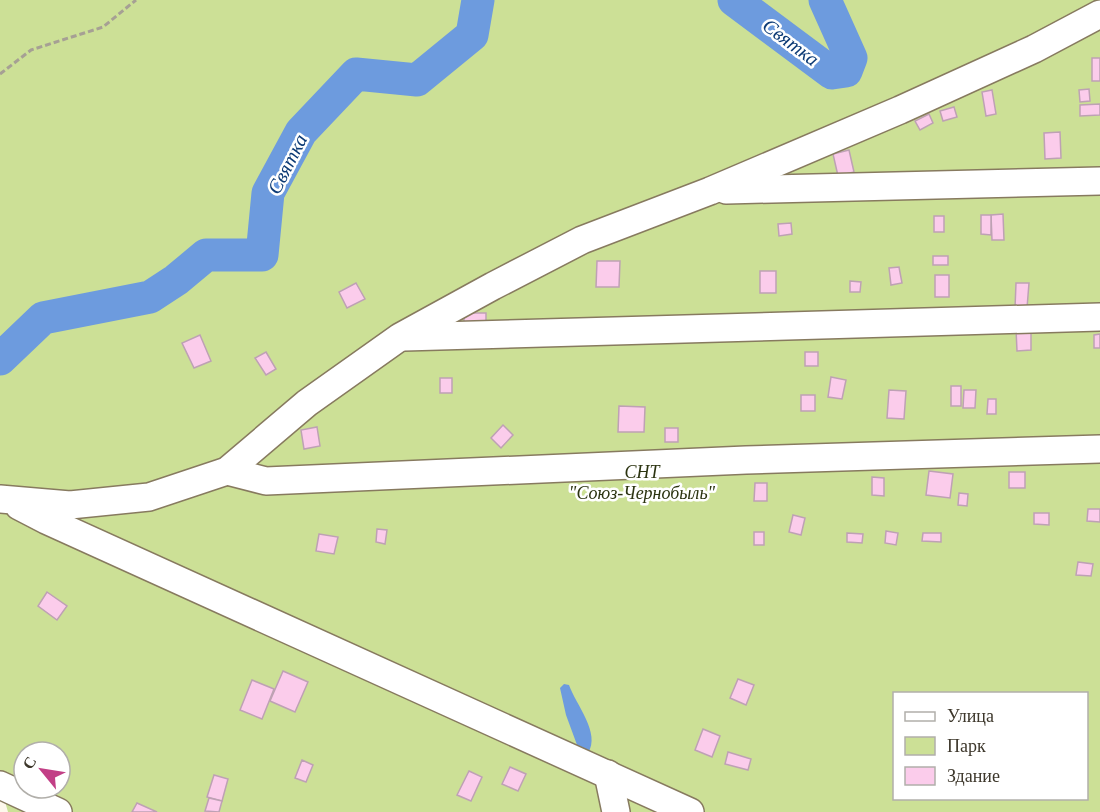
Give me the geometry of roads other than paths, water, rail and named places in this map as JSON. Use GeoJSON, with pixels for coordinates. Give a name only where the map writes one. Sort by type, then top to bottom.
{"type":"FeatureCollection","features":[{"type":"Feature","properties":{"kind":"street"},"geometry":{"type":"LineString","coordinates":[[5,500],[70,505],[149,496],[227,471],[307,403],[400,338],[582,240],[710,191],[910,106],[1034,49],[1100,14]]}},
{"type":"Feature","properties":{"kind":"street"},"geometry":{"type":"LineString","coordinates":[[710,191],[1100,181]]}},
{"type":"Feature","properties":{"kind":"street"},"geometry":{"type":"LineString","coordinates":[[400,338],[1100,317]]}},
{"type":"Feature","properties":{"kind":"street"},"geometry":{"type":"LineString","coordinates":[[227,471],[266,481],[746,459],[1100,449]]}},
{"type":"Feature","properties":{"kind":"street"},"geometry":{"type":"LineString","coordinates":[[5,500],[690,812]]}},
{"type":"Feature","properties":{"kind":"street"},"geometry":{"type":"LineString","coordinates":[[608,774],[616,812]]}},
{"type":"Feature","properties":{"kind":"street"},"geometry":{"type":"LineString","coordinates":[[0,785],[58,812]]}},
{"type":"Feature","properties":{"kind":"water"},"geometry":{"type":"Polygon","coordinates":[[[564,684],[569,685],[590,728],[592,737],[588,753],[580,753],[566,715],[560,688],[564,684]]]}},
{"type":"Feature","properties":{"kind":"waterway","name":"Святка"},"geometry":{"type":"LineString","coordinates":[[0,359],[43,318],[150,297],[176,280],[206,255],[262,255],[268,193],[301,132],[356,74],[417,80],[472,35],[478,0]]}},
{"type":"Feature","properties":{"kind":"waterway","name":"Святка"},"geometry":{"type":"LineString","coordinates":[[734,0],[832,73],[846,71],[851,58],[825,0]]}},
{"type":"Feature","properties":{"kind":"park label","name":"СНТ \"Союз-Чернобыль\""},"geometry":{"type":"Point","coordinates":[642,482]}}]}
